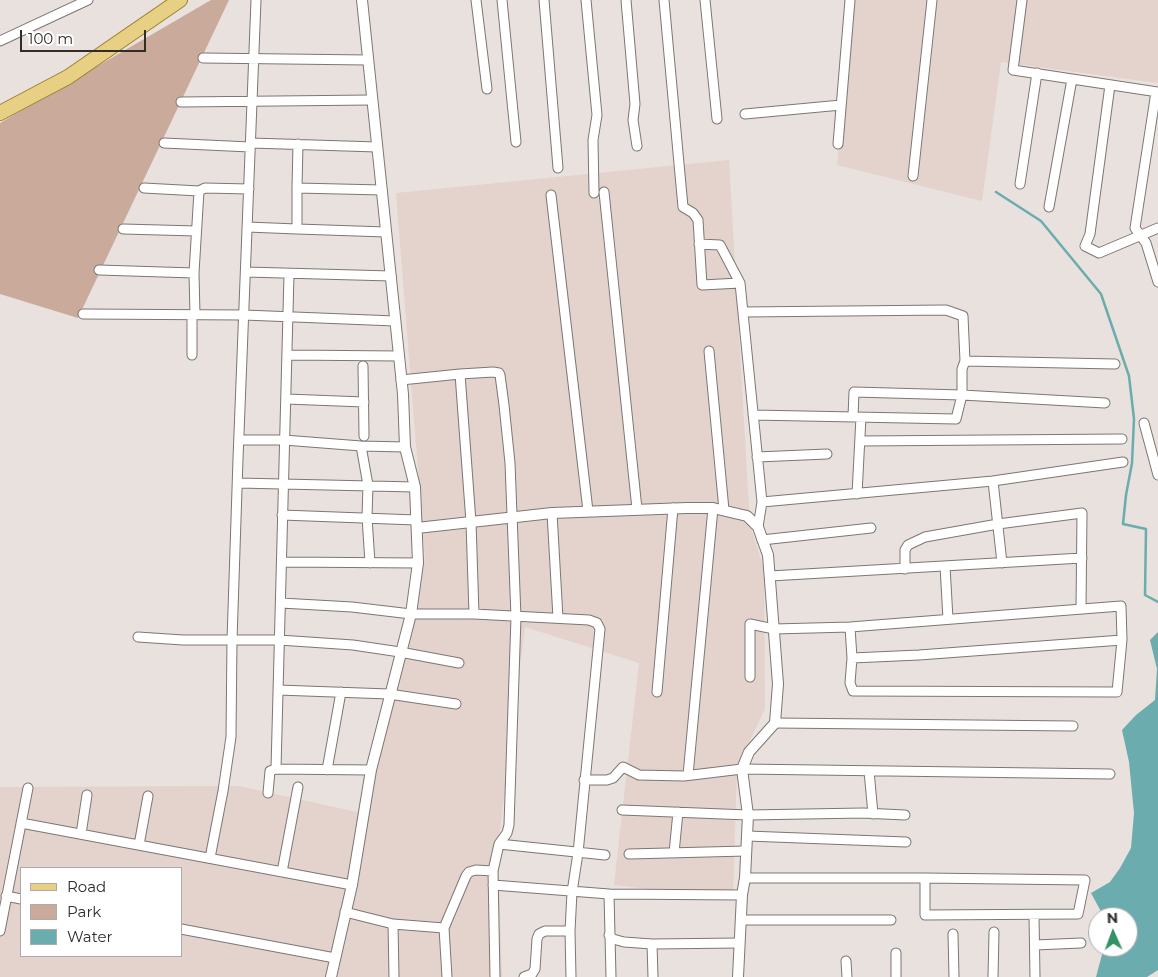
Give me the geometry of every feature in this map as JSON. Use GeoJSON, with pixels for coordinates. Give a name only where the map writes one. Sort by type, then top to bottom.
{"type":"FeatureCollection","features":[{"type":"Feature","properties":{"kind":"main road"},"geometry":{"type":"LineString","coordinates":[[0,103],[64,68],[165,0]]}},
{"type":"Feature","properties":{"kind":"main road"},"geometry":{"type":"LineString","coordinates":[[0,114],[68,77],[180,0]]}},
{"type":"Feature","properties":{"kind":"street"},"geometry":{"type":"LineString","coordinates":[[0,41],[88,0]]}},
{"type":"Feature","properties":{"kind":"street"},"geometry":{"type":"LineString","coordinates":[[210,858],[232,737],[232,640],[256,0]]}},
{"type":"Feature","properties":{"kind":"street"},"geometry":{"type":"LineString","coordinates":[[331,977],[352,885],[371,770],[411,614],[418,563],[415,487],[405,447],[399,356],[362,0]]}},
{"type":"Feature","properties":{"kind":"street"},"geometry":{"type":"LineString","coordinates":[[476,0],[487,89]]}},
{"type":"Feature","properties":{"kind":"street"},"geometry":{"type":"LineString","coordinates":[[502,0],[516,142]]}},
{"type":"Feature","properties":{"kind":"street"},"geometry":{"type":"LineString","coordinates":[[544,0],[558,168]]}},
{"type":"Feature","properties":{"kind":"street"},"geometry":{"type":"LineString","coordinates":[[586,0],[597,115],[593,140],[637,508]]}},
{"type":"Feature","properties":{"kind":"street"},"geometry":{"type":"LineString","coordinates":[[626,0],[635,104],[633,120],[637,146]]}},
{"type":"Feature","properties":{"kind":"street"},"geometry":{"type":"LineString","coordinates":[[664,0],[683,207],[693,213],[698,220],[702,285],[740,283]]}},
{"type":"Feature","properties":{"kind":"street"},"geometry":{"type":"LineString","coordinates":[[705,0],[717,119]]}},
{"type":"Feature","properties":{"kind":"street"},"geometry":{"type":"LineString","coordinates":[[838,144],[850,0]]}},
{"type":"Feature","properties":{"kind":"street"},"geometry":{"type":"LineString","coordinates":[[913,176],[932,0]]}},
{"type":"Feature","properties":{"kind":"street"},"geometry":{"type":"LineString","coordinates":[[1022,0],[1013,70],[1157,92],[1135,228],[1146,243],[1158,282]]}},
{"type":"Feature","properties":{"kind":"street"},"geometry":{"type":"LineString","coordinates":[[203,58],[368,60]]}},
{"type":"Feature","properties":{"kind":"street"},"geometry":{"type":"LineString","coordinates":[[1020,184],[1037,74]]}},
{"type":"Feature","properties":{"kind":"street"},"geometry":{"type":"LineString","coordinates":[[1049,207],[1072,79]]}},
{"type":"Feature","properties":{"kind":"street"},"geometry":{"type":"LineString","coordinates":[[1110,85],[1090,234],[1085,246],[1099,253],[1158,228]]}},
{"type":"Feature","properties":{"kind":"street"},"geometry":{"type":"LineString","coordinates":[[181,102],[372,100]]}},
{"type":"Feature","properties":{"kind":"street"},"geometry":{"type":"LineString","coordinates":[[746,114],[841,105]]}},
{"type":"Feature","properties":{"kind":"street"},"geometry":{"type":"LineString","coordinates":[[164,143],[298,144],[377,147]]}},
{"type":"Feature","properties":{"kind":"street"},"geometry":{"type":"LineString","coordinates":[[297,229],[298,144]]}},
{"type":"Feature","properties":{"kind":"street"},"geometry":{"type":"LineString","coordinates":[[144,188],[199,191],[205,188],[249,189]]}},
{"type":"Feature","properties":{"kind":"street"},"geometry":{"type":"LineString","coordinates":[[297,188],[382,190]]}},
{"type":"Feature","properties":{"kind":"street"},"geometry":{"type":"LineString","coordinates":[[192,355],[199,191]]}},
{"type":"Feature","properties":{"kind":"street"},"geometry":{"type":"LineString","coordinates":[[551,195],[588,511]]}},
{"type":"Feature","properties":{"kind":"street"},"geometry":{"type":"LineString","coordinates":[[247,227],[386,232]]}},
{"type":"Feature","properties":{"kind":"street"},"geometry":{"type":"LineString","coordinates":[[123,229],[196,231]]}},
{"type":"Feature","properties":{"kind":"street"},"geometry":{"type":"LineString","coordinates":[[699,244],[720,245],[740,283],[762,502],[758,527],[768,555],[778,684],[775,723],[749,752],[742,770],[748,815],[738,977]]}},
{"type":"Feature","properties":{"kind":"street"},"geometry":{"type":"LineString","coordinates":[[99,270],[194,273]]}},
{"type":"Feature","properties":{"kind":"street"},"geometry":{"type":"LineString","coordinates":[[246,272],[391,276]]}},
{"type":"Feature","properties":{"kind":"street"},"geometry":{"type":"LineString","coordinates":[[276,769],[289,274]]}},
{"type":"Feature","properties":{"kind":"street"},"geometry":{"type":"LineString","coordinates":[[743,312],[946,310],[963,316],[965,361],[962,369],[962,395],[956,419],[753,415]]}},
{"type":"Feature","properties":{"kind":"street"},"geometry":{"type":"LineString","coordinates":[[84,314],[244,315],[395,321]]}},
{"type":"Feature","properties":{"kind":"street"},"geometry":{"type":"LineString","coordinates":[[710,352],[724,510]]}},
{"type":"Feature","properties":{"kind":"street"},"geometry":{"type":"LineString","coordinates":[[287,355],[399,356]]}},
{"type":"Feature","properties":{"kind":"street"},"geometry":{"type":"LineString","coordinates":[[965,361],[1115,364]]}},
{"type":"Feature","properties":{"kind":"street"},"geometry":{"type":"LineString","coordinates":[[363,366],[364,436]]}},
{"type":"Feature","properties":{"kind":"street"},"geometry":{"type":"LineString","coordinates":[[401,380],[494,372],[500,375],[510,463],[516,616],[510,825],[499,844],[493,871],[495,977]]}},
{"type":"Feature","properties":{"kind":"street"},"geometry":{"type":"LineString","coordinates":[[460,374],[471,522],[474,614]]}},
{"type":"Feature","properties":{"kind":"street"},"geometry":{"type":"LineString","coordinates":[[858,494],[860,441],[854,392],[962,395],[1105,403]]}},
{"type":"Feature","properties":{"kind":"street"},"geometry":{"type":"LineString","coordinates":[[286,399],[364,402]]}},
{"type":"Feature","properties":{"kind":"street"},"geometry":{"type":"LineString","coordinates":[[1144,423],[1158,475]]}},
{"type":"Feature","properties":{"kind":"street"},"geometry":{"type":"LineString","coordinates":[[860,441],[1122,439]]}},
{"type":"Feature","properties":{"kind":"street"},"geometry":{"type":"LineString","coordinates":[[239,440],[284,440],[361,446],[405,447]]}},
{"type":"Feature","properties":{"kind":"street"},"geometry":{"type":"LineString","coordinates":[[361,446],[368,485],[370,563]]}},
{"type":"Feature","properties":{"kind":"street"},"geometry":{"type":"LineString","coordinates":[[757,457],[827,454]]}},
{"type":"Feature","properties":{"kind":"street"},"geometry":{"type":"LineString","coordinates":[[762,502],[993,481],[1123,462]]}},
{"type":"Feature","properties":{"kind":"street"},"geometry":{"type":"LineString","coordinates":[[993,481],[1002,563]]}},
{"type":"Feature","properties":{"kind":"street"},"geometry":{"type":"LineString","coordinates":[[238,483],[415,487]]}},
{"type":"Feature","properties":{"kind":"street"},"geometry":{"type":"LineString","coordinates":[[282,515],[368,517],[417,524],[471,522],[552,513],[637,508],[714,508],[747,516],[758,527]]}},
{"type":"Feature","properties":{"kind":"street"},"geometry":{"type":"LineString","coordinates":[[656,692],[673,508]]}},
{"type":"Feature","properties":{"kind":"street"},"geometry":{"type":"LineString","coordinates":[[688,776],[714,508]]}},
{"type":"Feature","properties":{"kind":"street"},"geometry":{"type":"LineString","coordinates":[[552,513],[558,618]]}},
{"type":"Feature","properties":{"kind":"street"},"geometry":{"type":"LineString","coordinates":[[905,568],[905,550],[908,545],[925,537],[998,524],[1082,513],[1081,609]]}},
{"type":"Feature","properties":{"kind":"street"},"geometry":{"type":"LineString","coordinates":[[762,540],[871,528]]}},
{"type":"Feature","properties":{"kind":"street"},"geometry":{"type":"LineString","coordinates":[[770,576],[1082,558]]}},
{"type":"Feature","properties":{"kind":"street"},"geometry":{"type":"LineString","coordinates":[[282,562],[418,563]]}},
{"type":"Feature","properties":{"kind":"street"},"geometry":{"type":"LineString","coordinates":[[946,566],[948,619]]}},
{"type":"Feature","properties":{"kind":"street"},"geometry":{"type":"LineString","coordinates":[[281,603],[352,607],[411,614],[474,614],[558,618],[589,620],[597,623],[600,629],[578,853],[572,892],[570,931],[571,977]]}},
{"type":"Feature","properties":{"kind":"street"},"geometry":{"type":"LineString","coordinates":[[750,677],[750,624],[774,628],[850,627],[1121,606],[1122,640],[1117,692],[853,691],[850,683],[852,658],[850,627]]}},
{"type":"Feature","properties":{"kind":"street"},"geometry":{"type":"LineString","coordinates":[[138,637],[183,640],[279,640],[400,652],[459,663]]}},
{"type":"Feature","properties":{"kind":"street"},"geometry":{"type":"LineString","coordinates":[[852,658],[1122,640]]}},
{"type":"Feature","properties":{"kind":"street"},"geometry":{"type":"LineString","coordinates":[[278,690],[389,694],[456,704]]}},
{"type":"Feature","properties":{"kind":"street"},"geometry":{"type":"LineString","coordinates":[[327,770],[341,692]]}},
{"type":"Feature","properties":{"kind":"street"},"geometry":{"type":"LineString","coordinates":[[775,723],[1073,726]]}},
{"type":"Feature","properties":{"kind":"street"},"geometry":{"type":"LineString","coordinates":[[584,780],[608,780],[613,778],[623,767],[640,774],[688,776],[742,770],[1110,774]]}},
{"type":"Feature","properties":{"kind":"street"},"geometry":{"type":"LineString","coordinates":[[268,792],[270,771],[276,769],[371,770]]}},
{"type":"Feature","properties":{"kind":"street"},"geometry":{"type":"LineString","coordinates":[[869,771],[873,814]]}},
{"type":"Feature","properties":{"kind":"street"},"geometry":{"type":"LineString","coordinates":[[282,872],[298,787]]}},
{"type":"Feature","properties":{"kind":"street"},"geometry":{"type":"LineString","coordinates":[[0,931],[28,788]]}},
{"type":"Feature","properties":{"kind":"street"},"geometry":{"type":"LineString","coordinates":[[81,834],[87,795]]}},
{"type":"Feature","properties":{"kind":"street"},"geometry":{"type":"LineString","coordinates":[[139,845],[148,796]]}},
{"type":"Feature","properties":{"kind":"street"},"geometry":{"type":"LineString","coordinates":[[622,810],[748,815],[905,815]]}},
{"type":"Feature","properties":{"kind":"street"},"geometry":{"type":"LineString","coordinates":[[674,853],[678,812]]}},
{"type":"Feature","properties":{"kind":"street"},"geometry":{"type":"LineString","coordinates":[[21,823],[352,885]]}},
{"type":"Feature","properties":{"kind":"street"},"geometry":{"type":"LineString","coordinates":[[747,836],[906,842]]}},
{"type":"Feature","properties":{"kind":"street"},"geometry":{"type":"LineString","coordinates":[[499,844],[605,855]]}},
{"type":"Feature","properties":{"kind":"street"},"geometry":{"type":"LineString","coordinates":[[629,854],[746,851]]}},
{"type":"Feature","properties":{"kind":"street"},"geometry":{"type":"LineString","coordinates":[[447,977],[444,928],[466,876],[469,872],[476,870],[493,871]]}},
{"type":"Feature","properties":{"kind":"street"},"geometry":{"type":"LineString","coordinates":[[745,878],[924,878],[1086,880],[1078,914],[925,915],[924,878]]}},
{"type":"Feature","properties":{"kind":"street"},"geometry":{"type":"LineString","coordinates":[[493,886],[609,894],[742,895]]}},
{"type":"Feature","properties":{"kind":"street"},"geometry":{"type":"LineString","coordinates":[[609,894],[611,977]]}},
{"type":"Feature","properties":{"kind":"street"},"geometry":{"type":"LineString","coordinates":[[6,896],[20,899]]}},
{"type":"Feature","properties":{"kind":"street"},"geometry":{"type":"LineString","coordinates":[[345,912],[393,924],[444,928]]}},
{"type":"Feature","properties":{"kind":"street"},"geometry":{"type":"LineString","coordinates":[[1034,914],[1035,977]]}},
{"type":"Feature","properties":{"kind":"street"},"geometry":{"type":"LineString","coordinates":[[741,920],[891,920]]}},
{"type":"Feature","properties":{"kind":"street"},"geometry":{"type":"LineString","coordinates":[[393,924],[394,977]]}},
{"type":"Feature","properties":{"kind":"street"},"geometry":{"type":"LineString","coordinates":[[182,929],[335,958]]}},
{"type":"Feature","properties":{"kind":"street"},"geometry":{"type":"LineString","coordinates":[[529,976],[535,969],[536,939],[540,934],[545,931],[570,931]]}},
{"type":"Feature","properties":{"kind":"street"},"geometry":{"type":"LineString","coordinates":[[993,977],[994,932]]}},
{"type":"Feature","properties":{"kind":"street"},"geometry":{"type":"LineString","coordinates":[[953,934],[954,977]]}},
{"type":"Feature","properties":{"kind":"street"},"geometry":{"type":"LineString","coordinates":[[609,935],[613,939],[624,942],[652,944],[739,943]]}},
{"type":"Feature","properties":{"kind":"street"},"geometry":{"type":"LineString","coordinates":[[1035,945],[1081,943]]}},
{"type":"Feature","properties":{"kind":"street"},"geometry":{"type":"LineString","coordinates":[[652,944],[653,977]]}},
{"type":"Feature","properties":{"kind":"street"},"geometry":{"type":"LineString","coordinates":[[896,953],[896,977]]}},
{"type":"Feature","properties":{"kind":"street"},"geometry":{"type":"LineString","coordinates":[[846,961],[847,977]]}},
{"type":"Feature","properties":{"kind":"shaded area"},"geometry":{"type":"Polygon","coordinates":[[[854,0],[1158,0],[1158,83],[1001,62],[982,201],[837,165],[854,0]]]}},
{"type":"Feature","properties":{"kind":"shaded area"},"geometry":{"type":"Polygon","coordinates":[[[729,160],[750,525],[764,569],[765,709],[737,767],[733,899],[614,885],[639,663],[525,627],[498,846],[502,977],[0,977],[0,787],[239,786],[366,814],[425,559],[396,193],[729,160]]]}},
{"type":"Feature","properties":{"kind":"green space"},"geometry":{"type":"Polygon","coordinates":[[[211,0],[229,0],[78,318],[0,294],[0,123],[211,0]]]}},
{"type":"Feature","properties":{"kind":"water"},"geometry":{"type":"Polygon","coordinates":[[[1158,632],[1158,970],[1147,977],[1096,977],[1101,957],[1138,957],[1138,907],[1099,907],[1091,893],[1110,882],[1131,848],[1134,813],[1129,762],[1122,730],[1136,715],[1155,700],[1157,669],[1150,640],[1158,632]]]}},
{"type":"Feature","properties":{"kind":"waterway"},"geometry":{"type":"LineString","coordinates":[[996,192],[1041,221],[1101,294],[1129,376],[1134,419],[1132,463],[1123,524],[1146,529],[1145,595],[1158,602]]}}]}
